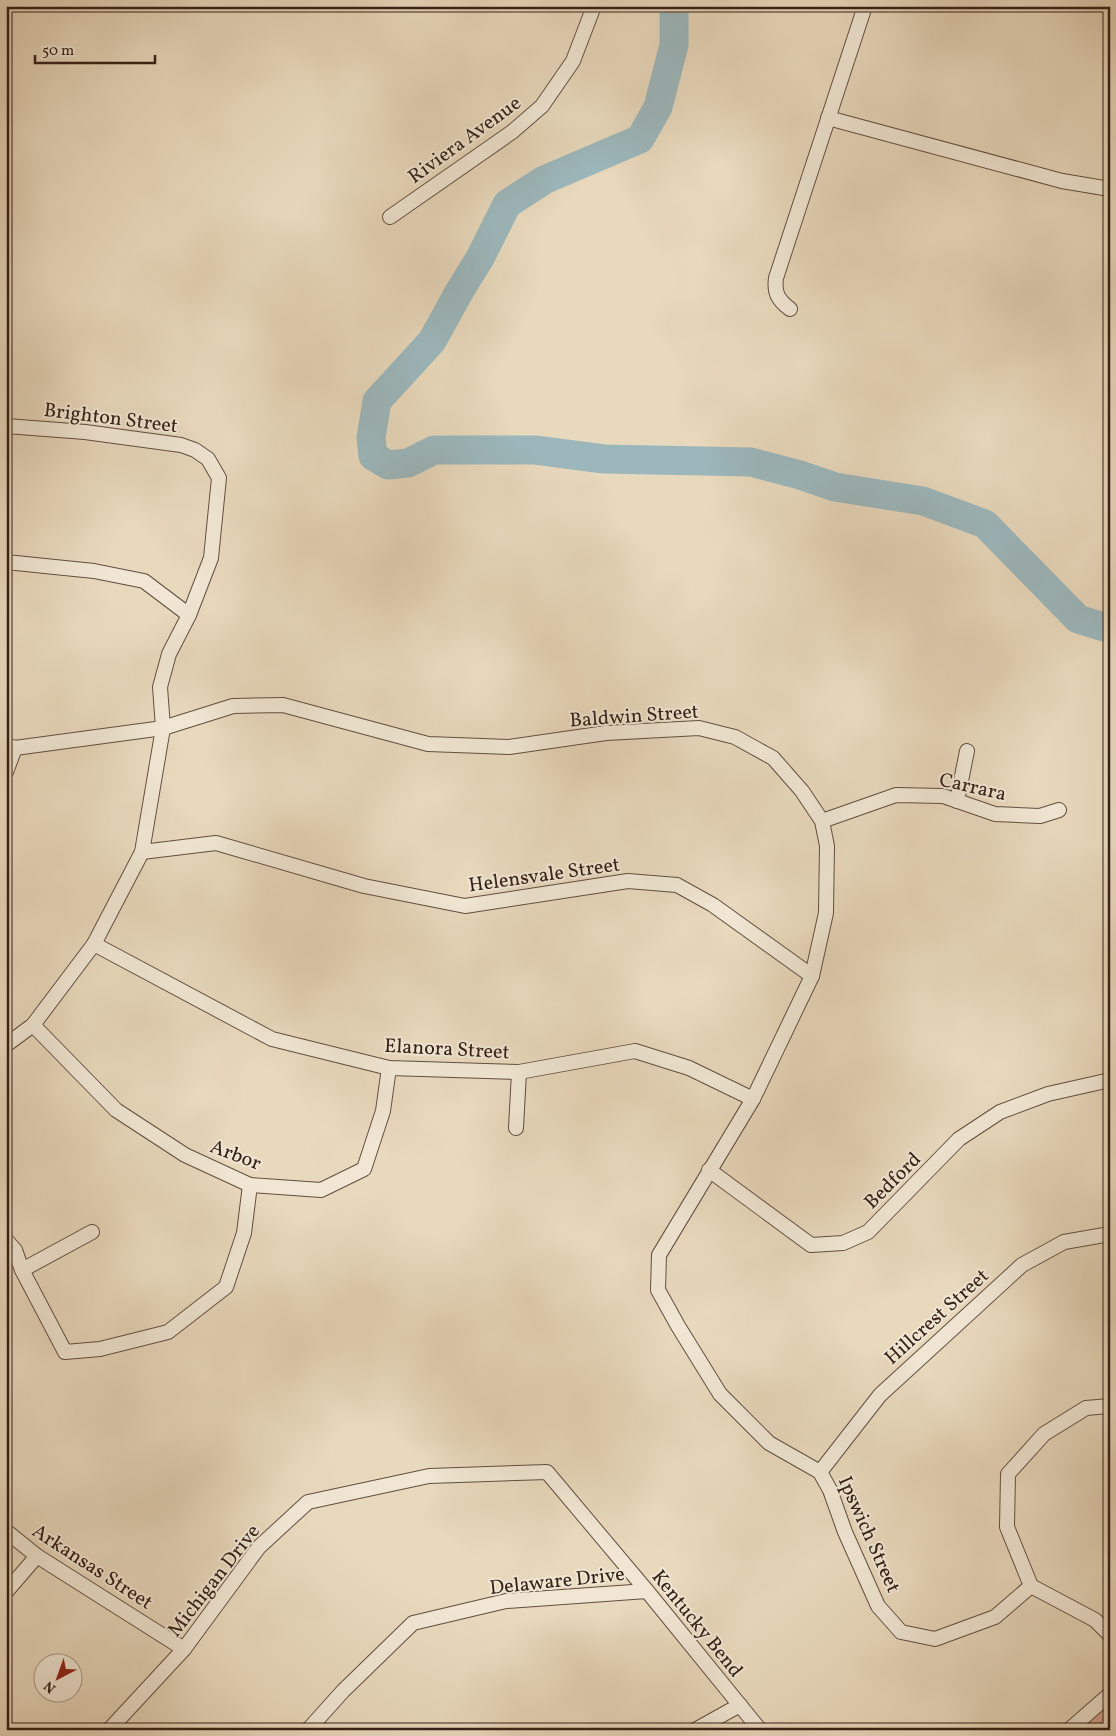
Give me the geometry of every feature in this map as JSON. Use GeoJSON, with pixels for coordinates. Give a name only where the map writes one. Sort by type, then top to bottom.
{"type":"FeatureCollection","features":[{"type":"Feature","properties":{"kind":"street","name":"Riviera Avenue"},"geometry":{"type":"LineString","coordinates":[[390,216],[512,132],[542,106],[573,62],[594,6]]}},
{"type":"Feature","properties":{"kind":"street"},"geometry":{"type":"LineString","coordinates":[[790,309],[777,297],[775,288],[776,278],[865,6]]}},
{"type":"Feature","properties":{"kind":"street"},"geometry":{"type":"LineString","coordinates":[[828,118],[1062,181],[1110,189]]}},
{"type":"Feature","properties":{"kind":"street","name":"Brighton Street"},"geometry":{"type":"LineString","coordinates":[[6,426],[85,432],[181,445],[195,450],[208,459],[219,478],[211,558],[189,615]]}},
{"type":"Feature","properties":{"kind":"street"},"geometry":{"type":"LineString","coordinates":[[6,562],[94,571],[144,581],[189,615],[169,654],[160,687],[163,728],[142,852],[94,944],[32,1025],[6,1045]]}},
{"type":"Feature","properties":{"kind":"street","name":"Baldwin Street"},"geometry":{"type":"LineString","coordinates":[[10,746],[163,728],[233,706],[283,705],[428,744],[509,747],[606,733],[699,728],[735,737],[773,758],[802,791],[822,821],[827,846],[826,913],[812,976],[752,1099],[710,1170]]}},
{"type":"Feature","properties":{"kind":"street"},"geometry":{"type":"LineString","coordinates":[[6,772],[10,746]]}},
{"type":"Feature","properties":{"kind":"street"},"geometry":{"type":"LineString","coordinates":[[957,801],[967,752]]}},
{"type":"Feature","properties":{"kind":"street","name":"Carrara"},"geometry":{"type":"LineString","coordinates":[[822,821],[896,795],[943,796],[995,814],[1040,816],[1058,810]]}},
{"type":"Feature","properties":{"kind":"street","name":"Helensvale Street"},"geometry":{"type":"LineString","coordinates":[[142,852],[216,844],[364,886],[464,906],[628,881],[677,885],[713,905],[812,976]]}},
{"type":"Feature","properties":{"kind":"street","name":"Elanora Street"},"geometry":{"type":"LineString","coordinates":[[94,944],[272,1039],[389,1068],[519,1072],[635,1051],[690,1068],[752,1099]]}},
{"type":"Feature","properties":{"kind":"street","name":"Arbor"},"geometry":{"type":"LineString","coordinates":[[32,1025],[116,1110],[185,1155],[250,1185],[321,1190],[364,1169],[384,1111],[389,1068]]}},
{"type":"Feature","properties":{"kind":"street"},"geometry":{"type":"LineString","coordinates":[[516,1128],[519,1072]]}},
{"type":"Feature","properties":{"kind":"street","name":"Bedford"},"geometry":{"type":"LineString","coordinates":[[710,1170],[810,1245],[843,1243],[868,1232],[960,1139],[1000,1112],[1048,1094],[1110,1080]]}},
{"type":"Feature","properties":{"kind":"street","name":"Ipswich Street"},"geometry":{"type":"LineString","coordinates":[[710,1170],[659,1254],[658,1290],[720,1394],[769,1443],[820,1472],[830,1490],[845,1532],[878,1606],[901,1632],[935,1639],[995,1617],[1032,1586]]}},
{"type":"Feature","properties":{"kind":"street"},"geometry":{"type":"LineString","coordinates":[[6,1240],[15,1250],[22,1270],[65,1352],[100,1349],[168,1332],[226,1287],[244,1233],[250,1185]]}},
{"type":"Feature","properties":{"kind":"street"},"geometry":{"type":"LineString","coordinates":[[22,1270],[92,1232]]}},
{"type":"Feature","properties":{"kind":"street","name":"Hillcrest Street"},"geometry":{"type":"LineString","coordinates":[[820,1472],[880,1395],[1022,1265],[1064,1242],[1110,1234]]}},
{"type":"Feature","properties":{"kind":"street"},"geometry":{"type":"LineString","coordinates":[[1110,1406],[1086,1408],[1044,1434],[1008,1474],[1007,1527],[1032,1586],[1094,1620],[1110,1635]]}},
{"type":"Feature","properties":{"kind":"street","name":"Kentucky Bend"},"geometry":{"type":"LineString","coordinates":[[547,1472],[760,1730]]}},
{"type":"Feature","properties":{"kind":"street","name":"Michigan Drive"},"geometry":{"type":"LineString","coordinates":[[109,1730],[184,1649],[259,1548],[308,1502],[429,1476],[547,1472]]}},
{"type":"Feature","properties":{"kind":"street","name":"Arkansas Street"},"geometry":{"type":"LineString","coordinates":[[6,1531],[37,1556],[184,1649]]}},
{"type":"Feature","properties":{"kind":"street"},"geometry":{"type":"LineString","coordinates":[[6,1592],[37,1556]]}},
{"type":"Feature","properties":{"kind":"street","name":"Delaware Drive"},"geometry":{"type":"LineString","coordinates":[[308,1730],[343,1690],[413,1623],[506,1601],[647,1591]]}},
{"type":"Feature","properties":{"kind":"street"},"geometry":{"type":"LineString","coordinates":[[1069,1730],[1110,1694]]}},
{"type":"Feature","properties":{"kind":"street"},"geometry":{"type":"LineString","coordinates":[[695,1730],[740,1705]]}},
{"type":"Feature","properties":{"kind":"building"},"geometry":{"type":"Polygon","coordinates":[[[1110,1699],[1110,1730],[1073,1730],[1110,1699]]]}},
{"type":"Feature","properties":{"kind":"waterway"},"geometry":{"type":"LineString","coordinates":[[674,6],[674,45],[658,107],[640,139],[544,180],[507,204],[480,258],[432,341],[377,401],[371,438],[373,456],[388,465],[408,463],[434,450],[535,450],[604,459],[751,462],[800,475],[835,487],[923,501],[985,524],[1078,619],[1110,629]]}}]}
